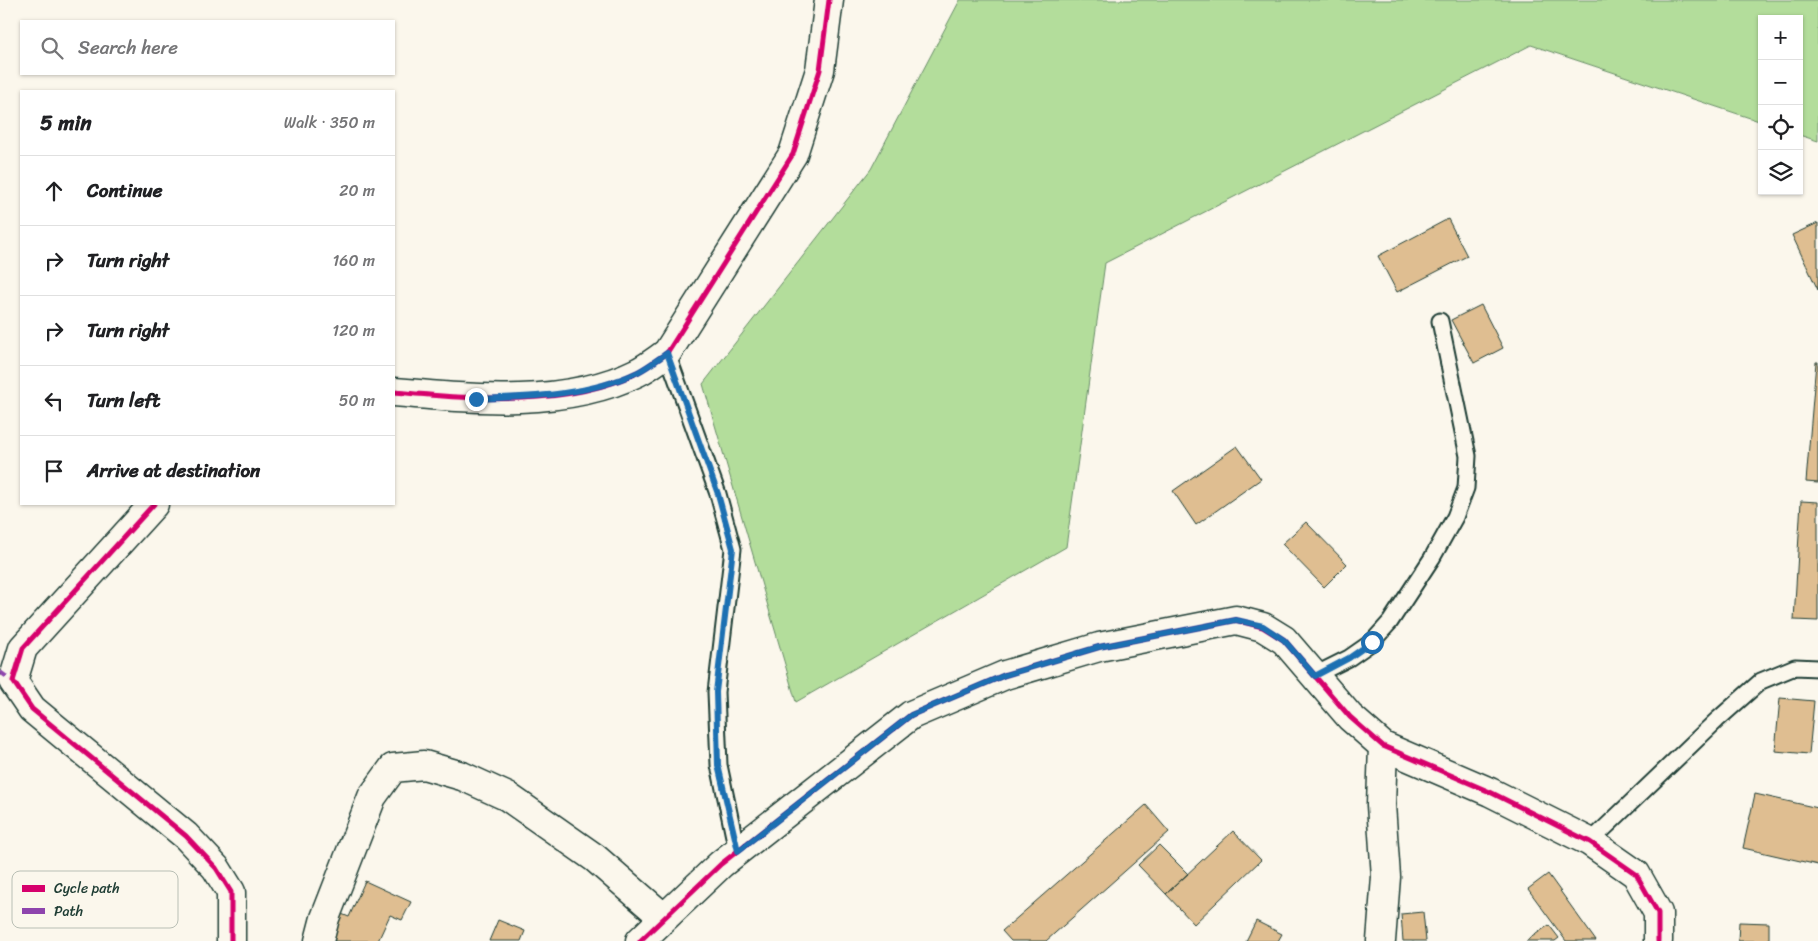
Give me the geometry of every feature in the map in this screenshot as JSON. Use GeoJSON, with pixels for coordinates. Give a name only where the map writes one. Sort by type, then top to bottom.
{"type":"FeatureCollection","features":[{"type":"Feature","properties":{"kind":"street"},"geometry":{"type":"LineString","coordinates":[[395,392],[476,399],[537,397],[600,386],[639,372],[667,353],[792,154],[820,70],[829,0]]}},
{"type":"Feature","properties":{"kind":"street"},"geometry":{"type":"LineString","coordinates":[[153,505],[23,648],[13,681],[32,709],[186,836],[216,868],[231,892],[231,941]]}},
{"type":"Feature","properties":{"kind":"street"},"geometry":{"type":"LineString","coordinates":[[640,941],[738,851],[911,715],[1005,675],[1099,647],[1236,620],[1263,626],[1284,640],[1350,717],[1383,746],[1490,792],[1590,842],[1636,874],[1658,913],[1658,941]]}},
{"type":"Feature","properties":{"kind":"street"},"geometry":{"type":"LineString","coordinates":[[1380,941],[1386,877],[1381,805],[1383,746]]}},
{"type":"Feature","properties":{"kind":"street"},"geometry":{"type":"LineString","coordinates":[[319,941],[325,918],[372,797],[393,768],[424,765],[462,776],[508,797],[595,858],[664,918]]}},
{"type":"Feature","properties":{"kind":"lane"},"geometry":{"type":"LineString","coordinates":[[1315,676],[1349,658],[1372,642],[1390,622],[1432,558],[1455,517],[1466,488],[1468,456],[1440,321]]}},
{"type":"Feature","properties":{"kind":"lane"},"geometry":{"type":"LineString","coordinates":[[667,353],[718,494],[733,549],[716,692],[718,765],[738,851]]}},
{"type":"Feature","properties":{"kind":"lane"},"geometry":{"type":"LineString","coordinates":[[1590,842],[1717,720],[1762,681],[1795,667],[1818,668]]}},
{"type":"Feature","properties":{"kind":"green space"},"geometry":{"type":"Polygon","coordinates":[[[960,0],[1818,0],[1818,141],[1803,136],[1803,15],[1758,15],[1758,121],[1531,45],[1105,263],[1066,547],[796,702],[703,384],[871,169],[960,0]]]}},
{"type":"Feature","properties":{"kind":"building"},"geometry":{"type":"Polygon","coordinates":[[[1448,219],[1467,256],[1397,292],[1378,256],[1448,219]]]}},
{"type":"Feature","properties":{"kind":"building"},"geometry":{"type":"Polygon","coordinates":[[[1818,223],[1818,290],[1792,235],[1818,223]]]}},
{"type":"Feature","properties":{"kind":"building"},"geometry":{"type":"Polygon","coordinates":[[[1481,305],[1503,348],[1474,363],[1451,320],[1481,305]]]}},
{"type":"Feature","properties":{"kind":"building"},"geometry":{"type":"Polygon","coordinates":[[[1816,362],[1818,362],[1818,483],[1806,482],[1816,362]]]}},
{"type":"Feature","properties":{"kind":"building"},"geometry":{"type":"Polygon","coordinates":[[[1237,446],[1261,479],[1196,525],[1173,491],[1237,446]]]}},
{"type":"Feature","properties":{"kind":"building"},"geometry":{"type":"Polygon","coordinates":[[[1801,501],[1818,502],[1818,621],[1794,620],[1801,501]]]}},
{"type":"Feature","properties":{"kind":"building"},"geometry":{"type":"Polygon","coordinates":[[[1306,522],[1347,564],[1324,587],[1282,544],[1306,522]]]}},
{"type":"Feature","properties":{"kind":"building"},"geometry":{"type":"Polygon","coordinates":[[[1780,698],[1814,701],[1809,754],[1775,751],[1780,698]]]}},
{"type":"Feature","properties":{"kind":"building"},"geometry":{"type":"Polygon","coordinates":[[[1755,794],[1818,808],[1818,865],[1743,848],[1755,794]]]}},
{"type":"Feature","properties":{"kind":"building"},"geometry":{"type":"Polygon","coordinates":[[[1146,805],[1169,832],[1046,941],[1011,941],[1002,931],[1146,805]]]}},
{"type":"Feature","properties":{"kind":"building"},"geometry":{"type":"Polygon","coordinates":[[[1233,831],[1261,860],[1194,924],[1166,894],[1233,831]]]}},
{"type":"Feature","properties":{"kind":"building"},"geometry":{"type":"Polygon","coordinates":[[[1159,845],[1188,874],[1166,894],[1138,865],[1159,845]]]}},
{"type":"Feature","properties":{"kind":"building"},"geometry":{"type":"Polygon","coordinates":[[[1548,874],[1596,941],[1566,941],[1528,889],[1548,874]]]}},
{"type":"Feature","properties":{"kind":"building"},"geometry":{"type":"Polygon","coordinates":[[[365,881],[411,902],[402,920],[390,915],[378,941],[326,941],[339,913],[349,917],[365,881]]]}},
{"type":"Feature","properties":{"kind":"building"},"geometry":{"type":"Polygon","coordinates":[[[1423,912],[1426,941],[1403,941],[1401,914],[1423,912]]]}},
{"type":"Feature","properties":{"kind":"building"},"geometry":{"type":"Polygon","coordinates":[[[498,920],[525,931],[521,941],[489,941],[498,920]]]}},
{"type":"Feature","properties":{"kind":"building"},"geometry":{"type":"Polygon","coordinates":[[[1256,921],[1282,934],[1278,941],[1246,941],[1256,921]]]}},
{"type":"Feature","properties":{"kind":"building"},"geometry":{"type":"Polygon","coordinates":[[[1739,922],[1769,923],[1769,941],[1738,941],[1739,922]]]}},
{"type":"Feature","properties":{"kind":"building"},"geometry":{"type":"Polygon","coordinates":[[[1549,925],[1559,938],[1555,941],[1526,941],[1549,925]]]}},
{"type":"Feature","properties":{"kind":"marked path"},"geometry":{"type":"LineString","coordinates":[[0,672],[13,681]]}},
{"type":"Feature","properties":{"kind":"cycle path"},"geometry":{"type":"LineString","coordinates":[[395,392],[486,398],[550,396],[610,383],[642,370],[667,353],[793,154],[820,70],[829,0]]}},
{"type":"Feature","properties":{"kind":"cycle path"},"geometry":{"type":"LineString","coordinates":[[153,505],[23,648],[13,681],[32,709],[186,836],[216,868],[231,892],[231,941]]}},
{"type":"Feature","properties":{"kind":"cycle path"},"geometry":{"type":"LineString","coordinates":[[640,941],[721,864],[911,715],[1005,675],[1099,647],[1236,620],[1263,627],[1284,640],[1350,717],[1383,746],[1490,792],[1590,842],[1636,874],[1658,913],[1658,941]]}},
{"type":"Feature","properties":{"kind":"route"},"geometry":{"type":"LineString","coordinates":[[476,399],[537,397],[600,386],[639,372],[667,353],[718,494],[733,549],[716,692],[718,765],[738,851],[911,715],[1005,675],[1099,647],[1236,620],[1263,626],[1284,640],[1315,676],[1349,658],[1372,642]]}}]}
